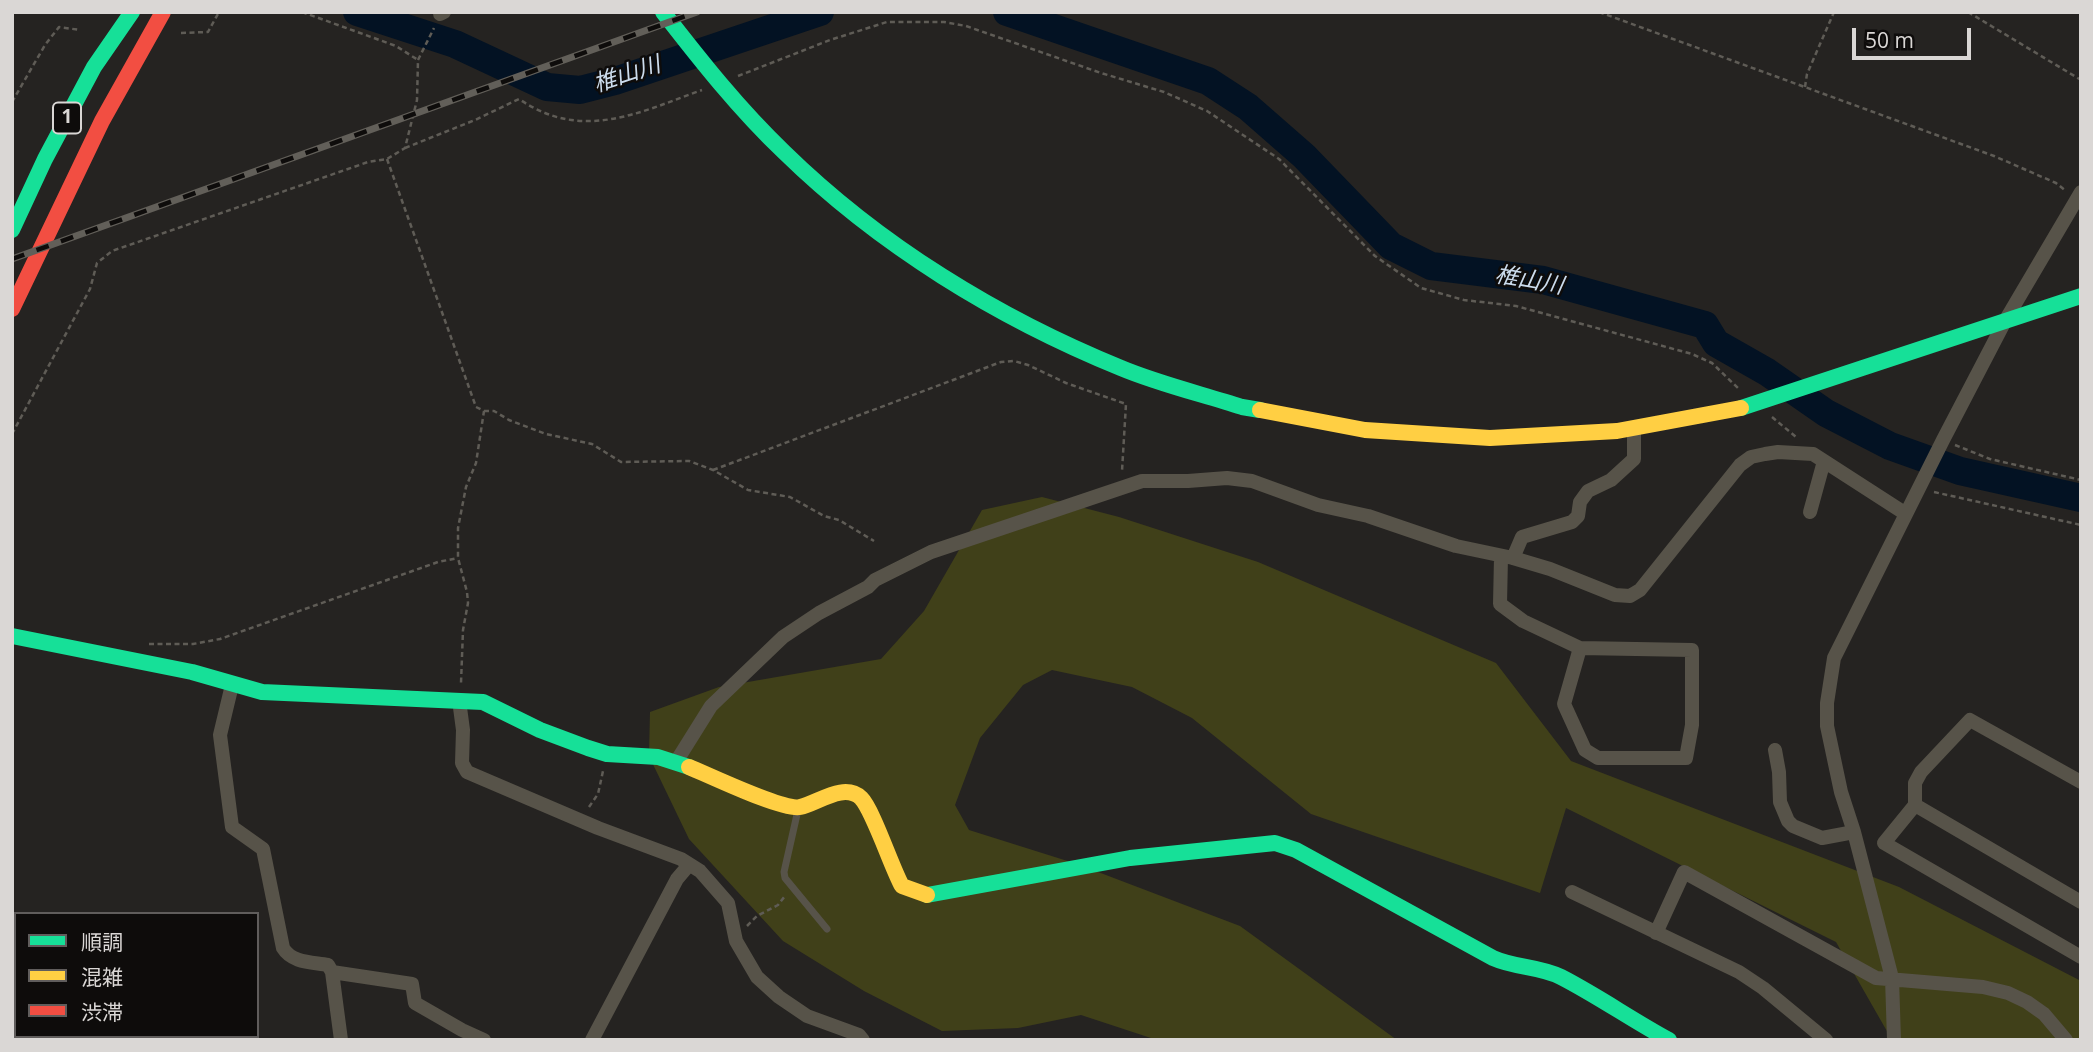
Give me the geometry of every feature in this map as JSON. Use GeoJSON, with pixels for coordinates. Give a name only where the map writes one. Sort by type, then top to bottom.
{"type":"FeatureCollection","features":[{"type":"Feature","properties":{"kind":"main road","name":"1"},"geometry":{"type":"LineString","coordinates":[[12,230],[45,159],[94,67],[132,12]]}},
{"type":"Feature","properties":{"kind":"main road","name":"1"},"geometry":{"type":"LineString","coordinates":[[12,309],[104,116],[163,12]]}},
{"type":"Feature","properties":{"kind":"main road"},"geometry":{"type":"LineString","coordinates":[[663,12],[722,86],[786,154],[880,235],[984,303],[1045,337],[1083,354],[1196,395],[1279,416],[1408,435],[1526,438],[1602,433],[1684,422],[1742,408],[2081,296]]}},
{"type":"Feature","properties":{"kind":"main road"},"geometry":{"type":"LineString","coordinates":[[12,636],[192,672],[262,692],[483,702],[562,739],[607,754],[658,757],[676,762],[764,798],[797,808],[848,792],[859,796],[866,805],[902,886],[924,895],[1130,858],[1261,844],[1285,846],[1329,867],[1493,958],[1545,970],[1561,977],[1669,1040]]}},
{"type":"Feature","properties":{"kind":"street"},"geometry":{"type":"LineString","coordinates":[[1894,1040],[1892,978],[1841,792],[1827,726],[1834,658],[1942,440],[2006,321],[2079,196]]}},
{"type":"Feature","properties":{"kind":"street"},"geometry":{"type":"LineString","coordinates":[[1580,648],[1564,704],[1586,750],[1598,758],[1686,758],[1692,725],[1692,650],[1580,648],[1523,621],[1500,604],[1507,557],[1522,537],[1572,522],[1578,516],[1580,502],[1588,491],[1611,480],[1634,459],[1634,429]]}},
{"type":"Feature","properties":{"kind":"street"},"geometry":{"type":"LineString","coordinates":[[676,762],[711,706],[783,637],[819,613],[868,587],[875,580],[931,552],[1142,481],[1239,478],[1318,505],[1354,512],[1456,546],[1550,569],[1615,595],[1630,596],[1640,590],[1740,465],[1751,457],[1778,452],[1819,458],[1908,509]]}},
{"type":"Feature","properties":{"kind":"street"},"geometry":{"type":"LineString","coordinates":[[1810,512],[1819,458]]}},
{"type":"Feature","properties":{"kind":"street"},"geometry":{"type":"LineString","coordinates":[[232,685],[220,735],[232,827],[263,849],[286,953],[294,959],[328,965],[332,972],[341,1040]]}},
{"type":"Feature","properties":{"kind":"street"},"geometry":{"type":"LineString","coordinates":[[459,700],[463,730],[462,763],[467,772],[598,828],[681,859],[688,866],[700,871],[728,903],[736,941],[757,978],[779,998],[807,1016],[859,1035],[863,1040]]}},
{"type":"Feature","properties":{"kind":"street"},"geometry":{"type":"LineString","coordinates":[[1858,849],[1884,843],[1915,805],[1915,783],[1921,772],[1970,720],[2081,782]]}},
{"type":"Feature","properties":{"kind":"street"},"geometry":{"type":"LineString","coordinates":[[1774,750],[1779,772],[1780,802],[1788,821],[1793,826],[1822,838],[1854,832]]}},
{"type":"Feature","properties":{"kind":"street"},"geometry":{"type":"LineString","coordinates":[[1915,805],[2081,902]]}},
{"type":"Feature","properties":{"kind":"street"},"geometry":{"type":"LineString","coordinates":[[1884,843],[2081,957]]}},
{"type":"Feature","properties":{"kind":"street"},"geometry":{"type":"LineString","coordinates":[[592,1040],[677,879],[688,866]]}},
{"type":"Feature","properties":{"kind":"street"},"geometry":{"type":"LineString","coordinates":[[1656,933],[1684,872],[1876,978],[1983,987],[2008,993],[2044,1014],[2066,1040]]}},
{"type":"Feature","properties":{"kind":"street"},"geometry":{"type":"LineString","coordinates":[[1572,892],[1739,972],[1763,988],[1826,1040]]}},
{"type":"Feature","properties":{"kind":"street"},"geometry":{"type":"LineString","coordinates":[[332,972],[411,984],[415,1003],[462,1031],[484,1040]]}},
{"type":"Feature","properties":{"kind":"lane"},"geometry":{"type":"LineString","coordinates":[[797,808],[784,872],[791,887],[827,929]]}},
{"type":"Feature","properties":{"kind":"path"},"geometry":{"type":"LineString","coordinates":[[181,33],[208,32],[219,12]]}},
{"type":"Feature","properties":{"kind":"path"},"geometry":{"type":"LineString","coordinates":[[302,12],[396,46],[418,60]]}},
{"type":"Feature","properties":{"kind":"path"},"geometry":{"type":"LineString","coordinates":[[1599,12],[2014,163],[2079,196]]}},
{"type":"Feature","properties":{"kind":"path"},"geometry":{"type":"LineString","coordinates":[[1805,87],[1807,74],[1834,12]]}},
{"type":"Feature","properties":{"kind":"path"},"geometry":{"type":"LineString","coordinates":[[1968,12],[2081,80]]}},
{"type":"Feature","properties":{"kind":"path"},"geometry":{"type":"LineString","coordinates":[[405,148],[417,100],[418,60],[442,13]]}},
{"type":"Feature","properties":{"kind":"path"},"geometry":{"type":"LineString","coordinates":[[731,79],[830,40],[887,22],[944,22],[996,35],[1164,92],[1207,111],[1279,159],[1375,256],[1397,274],[1421,288],[1464,300],[1516,306],[1692,354],[1712,363],[1740,391]]}},
{"type":"Feature","properties":{"kind":"path"},"geometry":{"type":"LineString","coordinates":[[12,102],[45,45],[59,27],[80,30]]}},
{"type":"Feature","properties":{"kind":"path"},"geometry":{"type":"LineString","coordinates":[[12,434],[90,289],[97,263],[112,251],[368,162],[387,159],[405,148],[519,99],[536,111],[554,117],[572,122],[592,122],[617,118],[707,88]]}},
{"type":"Feature","properties":{"kind":"path"},"geometry":{"type":"LineString","coordinates":[[387,159],[476,407],[484,411],[495,411],[509,421],[546,434],[592,444],[621,462],[689,461],[713,470],[748,490],[790,497],[824,516],[839,520],[874,541]]}},
{"type":"Feature","properties":{"kind":"path"},"geometry":{"type":"LineString","coordinates":[[713,470],[1001,362],[1014,361],[1126,404],[1122,435],[1124,488]]}},
{"type":"Feature","properties":{"kind":"path"},"geometry":{"type":"LineString","coordinates":[[459,700],[464,657],[463,630],[468,603],[458,558],[461,509],[476,463],[484,411]]}},
{"type":"Feature","properties":{"kind":"path"},"geometry":{"type":"LineString","coordinates":[[1772,417],[1819,458]]}},
{"type":"Feature","properties":{"kind":"path"},"geometry":{"type":"LineString","coordinates":[[1942,440],[1990,459],[2081,480]]}},
{"type":"Feature","properties":{"kind":"path"},"geometry":{"type":"LineString","coordinates":[[1933,492],[2081,524]]}},
{"type":"Feature","properties":{"kind":"path"},"geometry":{"type":"LineString","coordinates":[[148,644],[194,644],[220,639],[438,562],[458,558]]}},
{"type":"Feature","properties":{"kind":"path"},"geometry":{"type":"LineString","coordinates":[[598,828],[596,822],[586,813],[598,794],[607,754]]}},
{"type":"Feature","properties":{"kind":"path"},"geometry":{"type":"LineString","coordinates":[[744,920],[749,926],[757,916],[778,905],[791,887]]}},
{"type":"Feature","properties":{"kind":"shaded area"},"geometry":{"type":"Polygon","coordinates":[[[1042,497],[1119,517],[1258,562],[1496,663],[1571,761],[1899,887],[2081,981],[2081,1040],[1892,1040],[1836,942],[1566,808],[1540,893],[1311,814],[1192,718],[1132,687],[1052,670],[1023,685],[980,738],[955,805],[969,830],[1077,864],[1240,926],[1397,1040],[1157,1040],[1081,1015],[1018,1028],[942,1031],[864,991],[783,941],[689,839],[649,756],[650,712],[719,687],[881,659],[924,611],[982,510],[1042,497]]]}},
{"type":"Feature","properties":{"kind":"waterway","name":"椎山川"},"geometry":{"type":"LineString","coordinates":[[357,12],[455,44],[547,87],[580,90],[615,81],[820,12]]}},
{"type":"Feature","properties":{"kind":"waterway","name":"椎山川"},"geometry":{"type":"LineString","coordinates":[[1007,12],[1208,81],[1248,107],[1304,156],[1391,246],[1431,266],[1543,280],[1705,325],[1716,343],[1767,372],[1826,413],[1890,446],[1960,471],[2081,498]]}},
{"type":"Feature","properties":{"kind":"railway"},"geometry":{"type":"LineString","coordinates":[[12,259],[697,12]]}},
{"type":"Feature","properties":{"kind":"traffic: fast"},"geometry":{"type":"LineString","coordinates":[[12,230],[45,159],[94,67],[132,12]]}},
{"type":"Feature","properties":{"kind":"traffic: fast"},"geometry":{"type":"LineString","coordinates":[[663,12],[767,136],[821,186],[900,248],[985,302],[1075,348],[1150,379],[1260,410]]}},
{"type":"Feature","properties":{"kind":"traffic: fast"},"geometry":{"type":"LineString","coordinates":[[1741,408],[2081,296]]}},
{"type":"Feature","properties":{"kind":"traffic: fast"},"geometry":{"type":"LineString","coordinates":[[12,636],[192,672],[262,692],[483,702],[540,730],[607,754],[658,757],[689,767]]}},
{"type":"Feature","properties":{"kind":"traffic: fast"},"geometry":{"type":"LineString","coordinates":[[927,895],[1130,858],[1275,843],[1296,850],[1493,958],[1561,977],[1669,1040]]}},
{"type":"Feature","properties":{"kind":"traffic: slow"},"geometry":{"type":"LineString","coordinates":[[1260,410],[1365,430],[1490,438],[1617,431],[1741,408]]}},
{"type":"Feature","properties":{"kind":"traffic: slow"},"geometry":{"type":"LineString","coordinates":[[689,767],[791,807],[807,805],[839,793],[854,794],[866,804],[902,886],[927,895]]}},
{"type":"Feature","properties":{"kind":"traffic: jam"},"geometry":{"type":"LineString","coordinates":[[12,309],[102,121],[163,12]]}}]}
